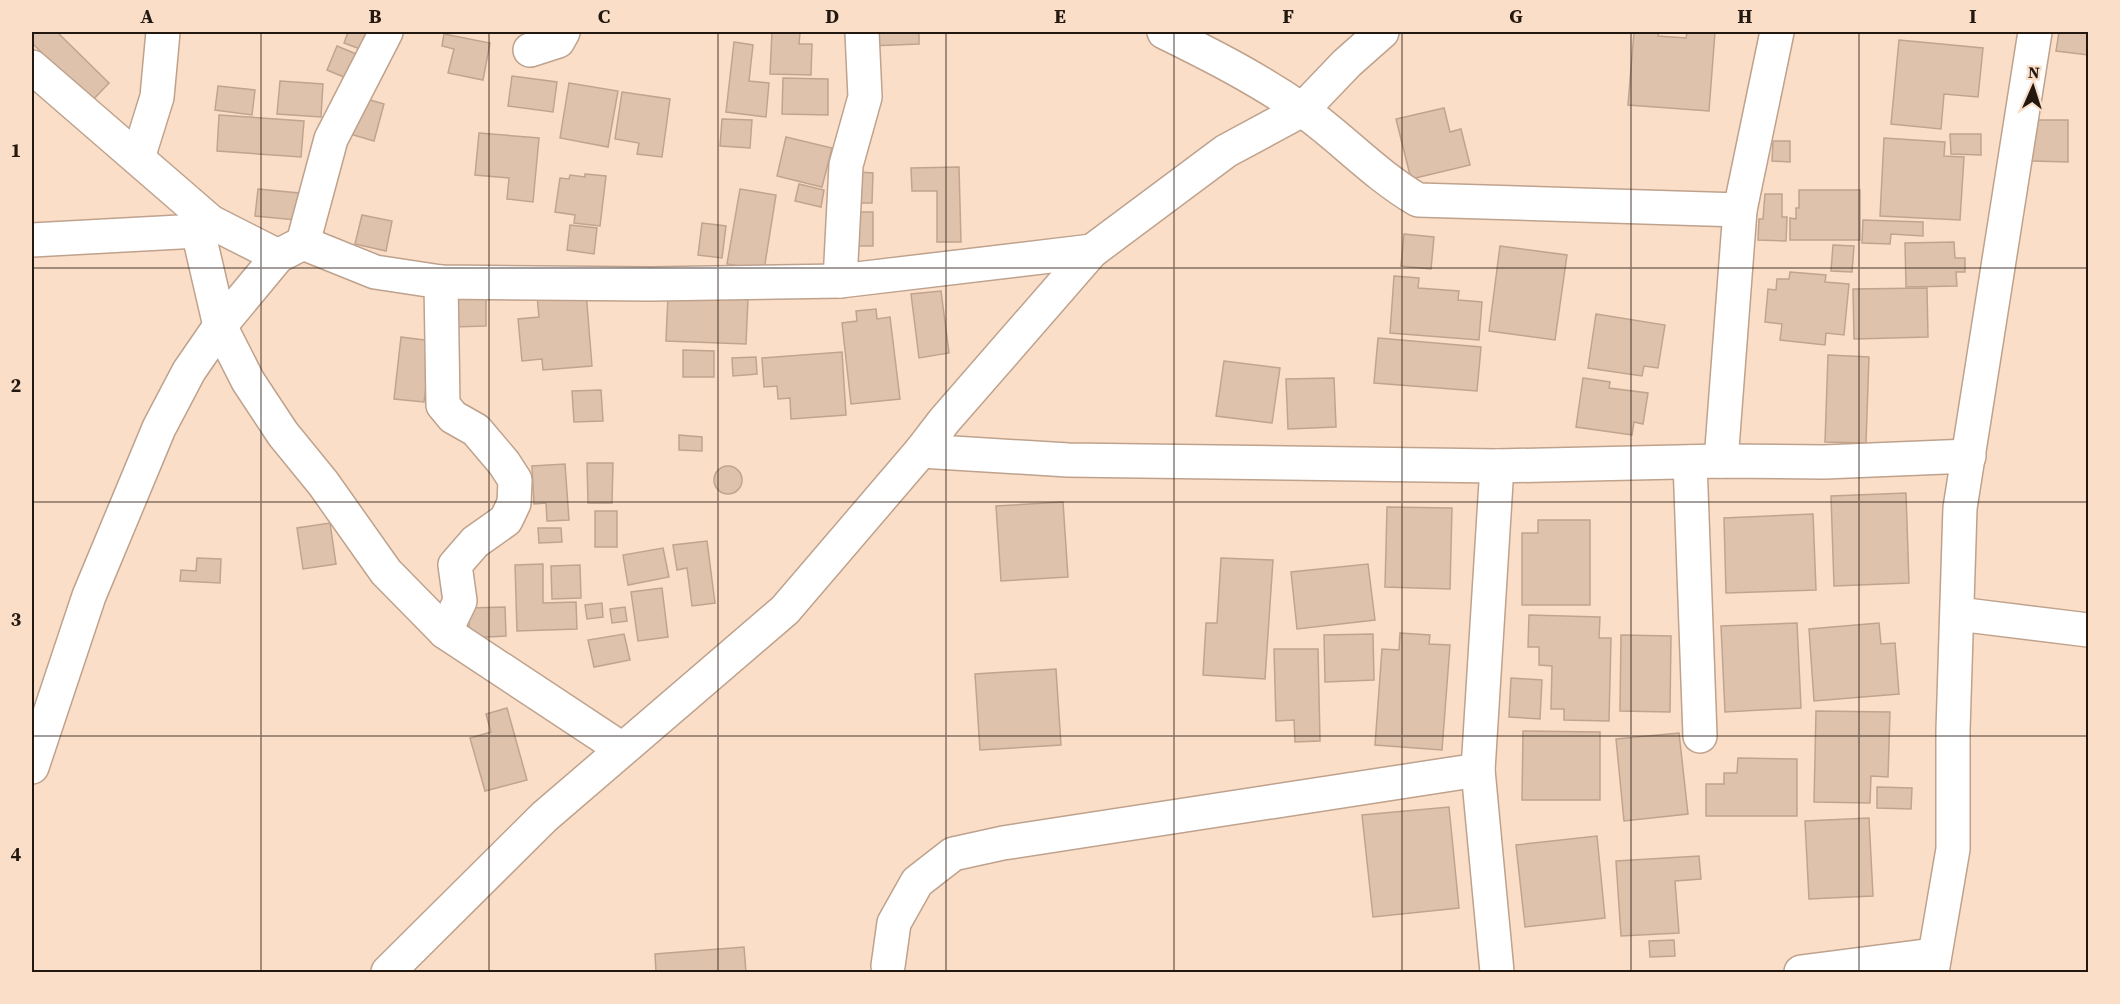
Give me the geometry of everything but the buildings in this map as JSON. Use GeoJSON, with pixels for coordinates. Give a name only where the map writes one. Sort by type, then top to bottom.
{"type":"FeatureCollection","features":[{"type":"Feature","properties":{"kind":"street"},"geometry":{"type":"LineString","coordinates":[[138,158],[157,97],[164,32]]}},
{"type":"Feature","properties":{"kind":"street"},"geometry":{"type":"LineString","coordinates":[[32,767],[89,596],[154,438],[189,371],[220,326],[290,250],[331,139],[386,32]]}},
{"type":"Feature","properties":{"kind":"street"},"geometry":{"type":"LineString","coordinates":[[531,50],[558,41],[562,32]]}},
{"type":"Feature","properties":{"kind":"street"},"geometry":{"type":"LineString","coordinates":[[840,281],[846,165],[865,97],[862,32]]}},
{"type":"Feature","properties":{"kind":"street"},"geometry":{"type":"LineString","coordinates":[[1164,32],[1226,62],[1302,110],[1394,186],[1418,200],[1740,210]]}},
{"type":"Feature","properties":{"kind":"street"},"geometry":{"type":"LineString","coordinates":[[388,972],[544,817],[785,610],[944,421],[1092,251],[1226,151],[1302,110],[1347,63],[1382,32]]}},
{"type":"Feature","properties":{"kind":"street"},"geometry":{"type":"LineString","coordinates":[[1700,736],[1706,462],[1740,210],[1777,32]]}},
{"type":"Feature","properties":{"kind":"street"},"geometry":{"type":"LineString","coordinates":[[1801,972],[1933,964],[1953,849],[1953,730],[1960,508],[2035,32]]}},
{"type":"Feature","properties":{"kind":"street"},"geometry":{"type":"LineString","coordinates":[[32,67],[138,158],[205,226],[220,326],[248,381],[283,434],[323,483],[386,572],[445,632],[622,749]]}},
{"type":"Feature","properties":{"kind":"street"},"geometry":{"type":"LineString","coordinates":[[32,240],[205,226],[375,272],[441,282],[650,284],[840,281],[1092,251]]}},
{"type":"Feature","properties":{"kind":"street"},"geometry":{"type":"LineString","coordinates":[[441,282],[443,405],[453,417],[476,430],[515,480],[514,503],[506,520],[475,542],[455,566],[460,601],[445,632]]}},
{"type":"Feature","properties":{"kind":"street"},"geometry":{"type":"LineString","coordinates":[[921,451],[1068,460],[1497,466],[1824,462],[1969,456]]}},
{"type":"Feature","properties":{"kind":"street"},"geometry":{"type":"LineString","coordinates":[[1497,466],[1478,770],[1497,972]]}},
{"type":"Feature","properties":{"kind":"street"},"geometry":{"type":"LineString","coordinates":[[1958,614],[2088,630]]}},
{"type":"Feature","properties":{"kind":"street"},"geometry":{"type":"LineString","coordinates":[[888,966],[894,923],[917,882],[953,854],[1003,843],[1478,770]]}}]}
